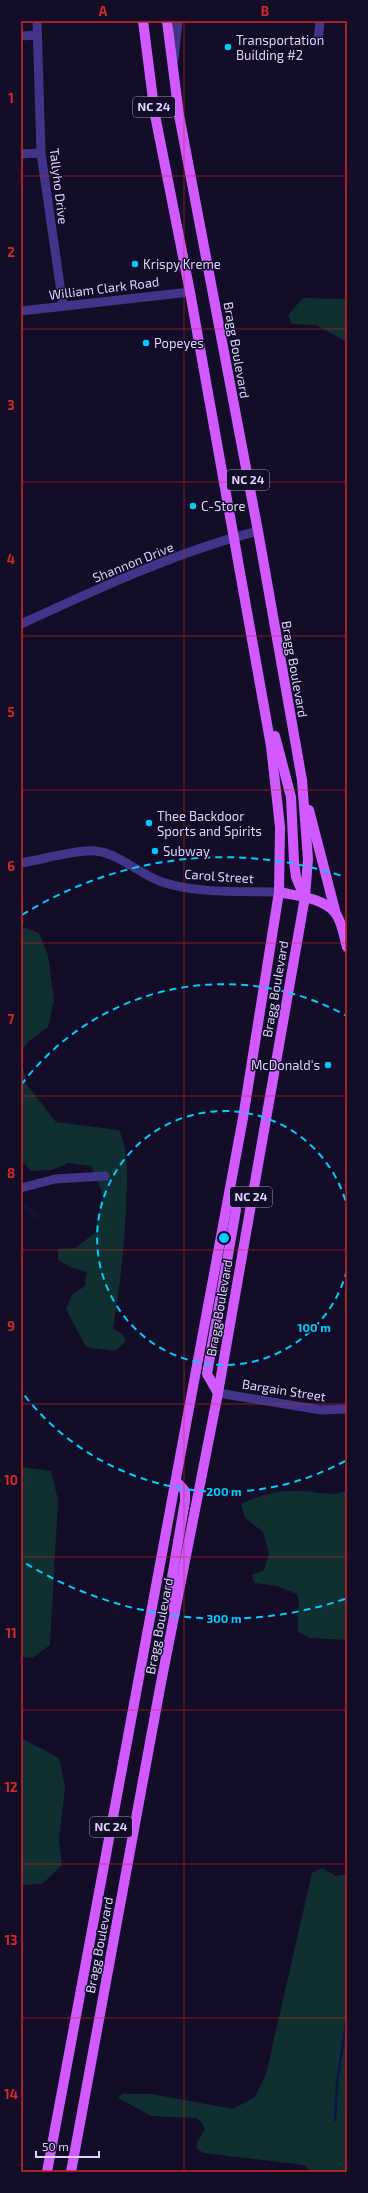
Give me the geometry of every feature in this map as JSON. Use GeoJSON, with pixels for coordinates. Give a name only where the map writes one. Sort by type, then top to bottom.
{"type":"FeatureCollection","features":[{"type":"Feature","properties":{"kind":"main road","name":"Bragg Boulevard"},"geometry":{"type":"LineString","coordinates":[[47,2172],[177,1482],[244,1111],[279,892],[280,827],[271,746],[190,292],[155,115],[143,21]]}},
{"type":"Feature","properties":{"kind":"main road","name":"Bragg Boulevard"},"geometry":{"type":"LineString","coordinates":[[71,2172],[175,1613],[218,1393],[305,897],[308,859],[302,780],[258,531],[179,115],[174,64],[167,21]]}},
{"type":"Feature","properties":{"kind":"main road"},"geometry":{"type":"LineString","coordinates":[[262,693],[291,797],[296,877],[305,897]]}},
{"type":"Feature","properties":{"kind":"main road"},"geometry":{"type":"LineString","coordinates":[[302,780],[336,914],[347,947]]}},
{"type":"Feature","properties":{"kind":"main road"},"geometry":{"type":"LineString","coordinates":[[279,892],[305,897],[326,906],[336,914]]}},
{"type":"Feature","properties":{"kind":"main road"},"geometry":{"type":"LineString","coordinates":[[218,1393],[207,1374],[236,1210],[229,1191]]}},
{"type":"Feature","properties":{"kind":"main road"},"geometry":{"type":"LineString","coordinates":[[175,1613],[169,1595],[186,1501],[185,1491],[177,1482]]}},
{"type":"Feature","properties":{"kind":"street","name":"Tallyho Drive"},"geometry":{"type":"LineString","coordinates":[[37,21],[41,153],[63,306]]}},
{"type":"Feature","properties":{"kind":"street"},"geometry":{"type":"LineString","coordinates":[[174,64],[178,21]]}},
{"type":"Feature","properties":{"kind":"street"},"geometry":{"type":"LineString","coordinates":[[318,42],[320,21]]}},
{"type":"Feature","properties":{"kind":"street"},"geometry":{"type":"LineString","coordinates":[[21,36],[37,35]]}},
{"type":"Feature","properties":{"kind":"street"},"geometry":{"type":"LineString","coordinates":[[21,154],[41,153]]}},
{"type":"Feature","properties":{"kind":"street","name":"William Clark Road"},"geometry":{"type":"LineString","coordinates":[[21,311],[190,292]]}},
{"type":"Feature","properties":{"kind":"street","name":"Shannon Drive"},"geometry":{"type":"LineString","coordinates":[[21,624],[139,572],[233,537],[258,531]]}},
{"type":"Feature","properties":{"kind":"street","name":"Carol Street"},"geometry":{"type":"LineString","coordinates":[[21,863],[86,851],[97,852],[114,856],[145,875],[178,886],[195,889],[279,892]]}},
{"type":"Feature","properties":{"kind":"street"},"geometry":{"type":"LineString","coordinates":[[21,1188],[55,1179],[105,1176]]}},
{"type":"Feature","properties":{"kind":"street","name":"Bargain Street"},"geometry":{"type":"LineString","coordinates":[[218,1393],[321,1410],[347,1410]]}},
{"type":"Feature","properties":{"kind":"green space"},"geometry":{"type":"Polygon","coordinates":[[[303,298],[347,299],[347,342],[316,325],[292,324],[288,315],[303,298]]]}},
{"type":"Feature","properties":{"kind":"green space"},"geometry":{"type":"Polygon","coordinates":[[[21,926],[39,933],[48,955],[54,1000],[48,1027],[28,1042],[21,1052],[21,926]]]}},
{"type":"Feature","properties":{"kind":"green space"},"geometry":{"type":"Polygon","coordinates":[[[21,1059],[27,1085],[56,1122],[119,1130],[122,1139],[126,1158],[127,1188],[124,1239],[118,1298],[113,1328],[122,1334],[126,1341],[115,1351],[86,1347],[66,1309],[72,1295],[85,1286],[87,1272],[70,1267],[58,1260],[58,1249],[75,1248],[95,1233],[103,1194],[91,1166],[68,1163],[52,1170],[31,1171],[21,1160],[21,1059]]]}},
{"type":"Feature","properties":{"kind":"green space"},"geometry":{"type":"Polygon","coordinates":[[[21,1467],[51,1471],[58,1500],[50,1645],[32,1658],[21,1657],[21,1467]]]}},
{"type":"Feature","properties":{"kind":"green space"},"geometry":{"type":"Polygon","coordinates":[[[347,1490],[347,1640],[310,1638],[298,1632],[297,1622],[299,1604],[297,1594],[277,1586],[254,1583],[252,1575],[264,1570],[269,1554],[263,1532],[245,1518],[241,1504],[278,1492],[301,1491],[336,1494],[347,1490]]]}},
{"type":"Feature","properties":{"kind":"green space"},"geometry":{"type":"Polygon","coordinates":[[[21,1738],[59,1758],[65,1787],[59,1840],[62,1865],[42,1884],[21,1885],[21,1738]]]}},
{"type":"Feature","properties":{"kind":"green space"},"geometry":{"type":"Polygon","coordinates":[[[322,1868],[336,1876],[347,1874],[347,2172],[312,2172],[304,2165],[204,2153],[197,2149],[197,2142],[205,2130],[202,2122],[196,2118],[151,2116],[118,2098],[122,2094],[152,2094],[233,2109],[255,2097],[266,2074],[312,1873],[322,1868]]]}},
{"type":"Feature","properties":{"kind":"waterway"},"geometry":{"type":"LineString","coordinates":[[21,1202],[38,1218]]}},
{"type":"Feature","properties":{"kind":"waterway"},"geometry":{"type":"LineString","coordinates":[[335,2120],[337,2083],[347,2016]]}},
{"type":"Feature","properties":{"kind":"place","name":"Transportation Building #2"},"geometry":{"type":"Point","coordinates":[228,47]}},
{"type":"Feature","properties":{"kind":"place","name":"Krispy Kreme"},"geometry":{"type":"Point","coordinates":[135,264]}},
{"type":"Feature","properties":{"kind":"place","name":"Popeyes"},"geometry":{"type":"Point","coordinates":[146,343]}},
{"type":"Feature","properties":{"kind":"place","name":"C-Store"},"geometry":{"type":"Point","coordinates":[193,506]}},
{"type":"Feature","properties":{"kind":"place","name":"Thee Backdoor Sports and Spirits"},"geometry":{"type":"Point","coordinates":[149,823]}},
{"type":"Feature","properties":{"kind":"place","name":"Subway"},"geometry":{"type":"Point","coordinates":[155,851]}},
{"type":"Feature","properties":{"kind":"place","name":"McDonald's"},"geometry":{"type":"Point","coordinates":[328,1065]}}]}
